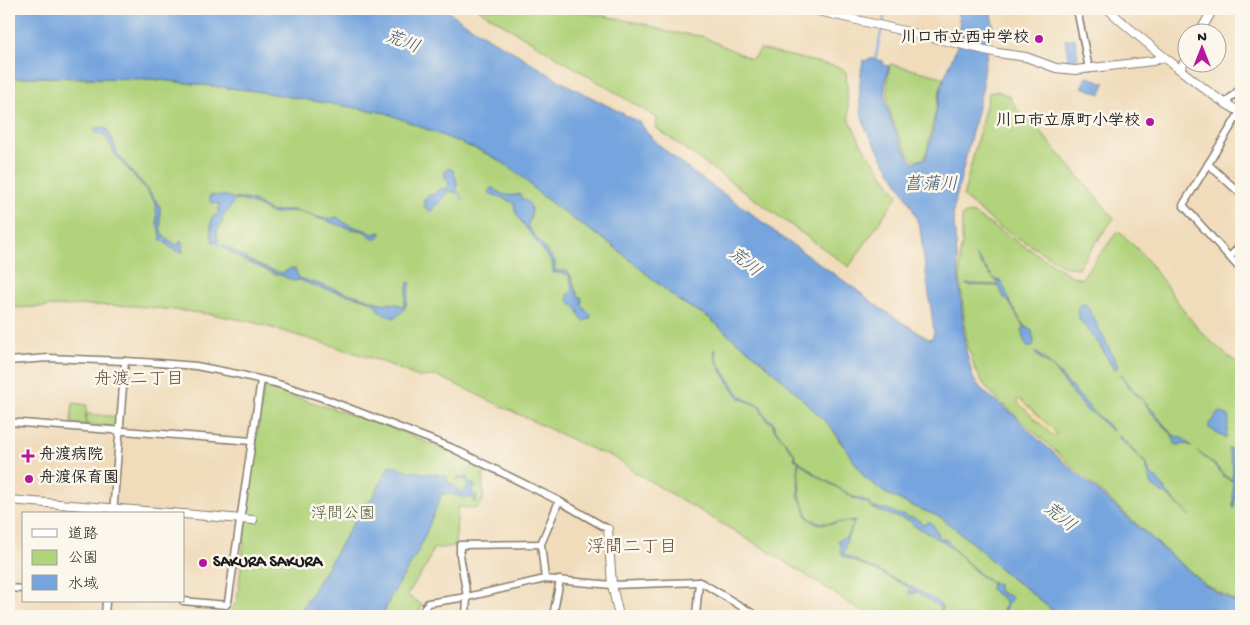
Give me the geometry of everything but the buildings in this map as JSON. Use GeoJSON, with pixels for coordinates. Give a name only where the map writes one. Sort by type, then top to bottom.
{"type":"FeatureCollection","features":[{"type":"Feature","properties":{"kind":"street"},"geometry":{"type":"LineString","coordinates":[[810,9],[998,53],[1026,57],[1056,68],[1089,69],[1153,61],[1164,57]]}},
{"type":"Feature","properties":{"kind":"street"},"geometry":{"type":"LineString","coordinates":[[1077,9],[1089,69]]}},
{"type":"Feature","properties":{"kind":"street"},"geometry":{"type":"LineString","coordinates":[[1108,9],[1178,68]]}},
{"type":"Feature","properties":{"kind":"street"},"geometry":{"type":"LineString","coordinates":[[1206,22],[1213,9]]}},
{"type":"Feature","properties":{"kind":"street"},"geometry":{"type":"LineString","coordinates":[[1184,72],[1213,95],[1241,112],[1183,205],[1241,270]]}},
{"type":"Feature","properties":{"kind":"street"},"geometry":{"type":"LineString","coordinates":[[1225,103],[1241,88]]}},
{"type":"Feature","properties":{"kind":"street"},"geometry":{"type":"LineString","coordinates":[[1208,164],[1241,194]]}},
{"type":"Feature","properties":{"kind":"street"},"geometry":{"type":"LineString","coordinates":[[1230,257],[1241,244]]}},
{"type":"Feature","properties":{"kind":"street"},"geometry":{"type":"LineString","coordinates":[[9,360],[48,358],[125,361],[196,366],[237,374],[320,397],[450,447],[559,501],[608,529],[612,585],[618,616]]}},
{"type":"Feature","properties":{"kind":"street"},"geometry":{"type":"LineString","coordinates":[[114,511],[125,361]]}},
{"type":"Feature","properties":{"kind":"street"},"geometry":{"type":"LineString","coordinates":[[185,601],[228,604],[261,380]]}},
{"type":"Feature","properties":{"kind":"street"},"geometry":{"type":"LineString","coordinates":[[9,422],[252,441]]}},
{"type":"Feature","properties":{"kind":"street"},"geometry":{"type":"LineString","coordinates":[[9,500],[137,512]]}},
{"type":"Feature","properties":{"kind":"street"},"geometry":{"type":"LineString","coordinates":[[544,579],[541,544],[559,501]]}},
{"type":"Feature","properties":{"kind":"street"},"geometry":{"type":"LineString","coordinates":[[185,514],[253,520]]}},
{"type":"Feature","properties":{"kind":"street"},"geometry":{"type":"LineString","coordinates":[[466,616],[467,597],[460,545],[541,544]]}},
{"type":"Feature","properties":{"kind":"street"},"geometry":{"type":"LineString","coordinates":[[421,616],[428,603],[467,597],[544,579],[612,585],[699,582],[757,616]]}},
{"type":"Feature","properties":{"kind":"street"},"geometry":{"type":"LineString","coordinates":[[553,616],[560,580]]}},
{"type":"Feature","properties":{"kind":"street"},"geometry":{"type":"LineString","coordinates":[[696,616],[699,582]]}},
{"type":"Feature","properties":{"kind":"street"},"geometry":{"type":"LineString","coordinates":[[9,588],[22,589]]}},
{"type":"Feature","properties":{"kind":"street"},"geometry":{"type":"LineString","coordinates":[[105,616],[106,602]]}},
{"type":"Feature","properties":{"kind":"green space"},"geometry":{"type":"Polygon","coordinates":[[[478,9],[568,9],[645,24],[667,32],[702,36],[751,59],[757,55],[760,49],[842,68],[846,72],[849,119],[863,147],[898,195],[849,267],[656,128],[657,118],[478,9]]]}},
{"type":"Feature","properties":{"kind":"green space"},"geometry":{"type":"Polygon","coordinates":[[[890,64],[943,77],[926,154],[920,160],[910,156],[893,122],[888,102],[890,64]]]}},
{"type":"Feature","properties":{"kind":"green space"},"geometry":{"type":"Polygon","coordinates":[[[34,77],[151,79],[255,91],[386,113],[499,160],[573,219],[611,244],[679,301],[708,317],[755,355],[832,428],[840,442],[885,493],[942,518],[1009,577],[1023,586],[1059,616],[868,616],[768,551],[633,471],[614,457],[596,451],[438,376],[418,377],[383,362],[333,346],[252,322],[216,315],[135,306],[88,305],[9,308],[9,79],[34,77]]]}},
{"type":"Feature","properties":{"kind":"green space"},"geometry":{"type":"Polygon","coordinates":[[[997,91],[1009,96],[1018,111],[1033,123],[1114,218],[1078,268],[1066,267],[997,225],[963,197],[989,93],[997,91]]]}},
{"type":"Feature","properties":{"kind":"green space"},"geometry":{"type":"Polygon","coordinates":[[[972,213],[1072,276],[1081,279],[1118,231],[1147,260],[1200,330],[1241,366],[1241,604],[1205,584],[1173,557],[992,394],[982,381],[967,348],[960,275],[962,215],[972,213]]]}},
{"type":"Feature","properties":{"kind":"green space","name":"浮間公園"},"geometry":{"type":"Polygon","coordinates":[[[264,387],[397,429],[485,468],[483,479],[484,496],[480,505],[477,508],[458,507],[455,546],[433,549],[427,565],[407,595],[422,605],[417,616],[226,616],[237,602],[246,522],[245,512],[264,387]]]}},
{"type":"Feature","properties":{"kind":"green space"},"geometry":{"type":"Polygon","coordinates":[[[73,403],[87,405],[85,425],[71,423],[73,403]]]}},
{"type":"Feature","properties":{"kind":"green space"},"geometry":{"type":"Polygon","coordinates":[[[87,414],[119,417],[118,427],[86,425],[87,414]]]}},
{"type":"Feature","properties":{"kind":"sand"},"geometry":{"type":"Polygon","coordinates":[[[1018,399],[1053,429],[1056,433],[1055,435],[1052,435],[1018,403],[1018,399]]]}},
{"type":"Feature","properties":{"kind":"water"},"geometry":{"type":"Polygon","coordinates":[[[9,9],[441,9],[449,12],[560,81],[641,123],[647,133],[692,172],[880,308],[931,339],[934,331],[920,229],[911,206],[880,154],[862,118],[860,93],[863,60],[867,61],[869,58],[883,61],[884,65],[889,66],[885,84],[887,108],[902,145],[911,160],[914,162],[925,159],[942,86],[959,37],[959,22],[955,9],[990,9],[993,25],[983,73],[983,86],[953,211],[965,347],[973,378],[983,391],[1014,415],[1040,441],[1170,555],[1207,586],[1241,605],[1241,616],[1059,616],[1023,586],[1009,577],[942,518],[885,493],[865,478],[832,428],[755,355],[708,317],[679,301],[611,244],[537,192],[525,179],[499,160],[481,151],[386,113],[255,91],[151,79],[34,77],[9,79],[9,9]]]}},
{"type":"Feature","properties":{"kind":"water"},"geometry":{"type":"Polygon","coordinates":[[[1075,38],[1078,58],[1068,60],[1065,40],[1075,38]]]}},
{"type":"Feature","properties":{"kind":"water"},"geometry":{"type":"Polygon","coordinates":[[[1086,76],[1105,83],[1101,94],[1082,87],[1086,76]]]}},
{"type":"Feature","properties":{"kind":"water"},"geometry":{"type":"Polygon","coordinates":[[[100,127],[107,129],[109,137],[113,138],[117,153],[160,206],[161,231],[164,237],[177,245],[179,245],[180,241],[184,243],[182,247],[183,252],[175,251],[160,239],[156,204],[143,186],[116,156],[106,137],[101,133],[96,134],[93,129],[100,127]]]}},
{"type":"Feature","properties":{"kind":"water"},"geometry":{"type":"Polygon","coordinates":[[[448,168],[453,170],[457,182],[457,192],[448,190],[444,199],[430,211],[424,206],[424,200],[427,196],[434,194],[440,189],[447,188],[449,184],[444,171],[448,168]]]}},
{"type":"Feature","properties":{"kind":"water"},"geometry":{"type":"Polygon","coordinates":[[[491,188],[505,195],[520,194],[522,199],[530,204],[532,213],[527,226],[555,261],[555,271],[567,271],[570,274],[578,296],[581,297],[581,305],[592,315],[590,319],[583,321],[577,309],[568,301],[568,295],[573,290],[569,275],[553,273],[552,263],[516,214],[514,204],[489,193],[491,188]]]}},
{"type":"Feature","properties":{"kind":"water"},"geometry":{"type":"Polygon","coordinates":[[[210,195],[246,199],[272,212],[295,210],[321,218],[330,219],[337,217],[372,234],[381,232],[381,234],[377,239],[372,239],[363,231],[299,212],[289,211],[274,214],[254,204],[240,200],[234,201],[223,217],[222,223],[217,230],[217,243],[212,241],[211,226],[212,217],[219,213],[219,204],[210,202],[210,195]]]}},
{"type":"Feature","properties":{"kind":"water"},"geometry":{"type":"Polygon","coordinates":[[[224,245],[268,269],[283,273],[291,268],[295,269],[299,278],[384,304],[390,303],[404,306],[408,282],[411,283],[407,303],[403,311],[394,318],[383,314],[374,303],[364,299],[317,287],[299,280],[294,281],[275,274],[245,261],[222,247],[224,245]]]}},
{"type":"Feature","properties":{"kind":"water"},"geometry":{"type":"Polygon","coordinates":[[[975,254],[993,277],[980,263],[975,254]]]}},
{"type":"Feature","properties":{"kind":"water"},"geometry":{"type":"Polygon","coordinates":[[[993,277],[1001,281],[1009,301],[1024,326],[1032,331],[1033,347],[1027,347],[1023,338],[1022,331],[1024,328],[1007,299],[1004,298],[999,286],[966,284],[998,285],[993,277]]]}},
{"type":"Feature","properties":{"kind":"water"},"geometry":{"type":"Polygon","coordinates":[[[1080,305],[1087,305],[1118,366],[1116,369],[1113,368],[1099,344],[1080,320],[1077,309],[1080,305]]]}},
{"type":"Feature","properties":{"kind":"water"},"geometry":{"type":"Polygon","coordinates":[[[715,347],[721,367],[738,393],[747,400],[761,406],[766,416],[773,422],[775,429],[794,454],[774,429],[772,423],[764,416],[760,407],[740,398],[719,366],[716,359],[715,347]]]}},
{"type":"Feature","properties":{"kind":"water"},"geometry":{"type":"Polygon","coordinates":[[[1036,352],[1054,368],[1112,431],[1093,413],[1087,411],[1052,367],[1035,354],[1036,352]]]}},
{"type":"Feature","properties":{"kind":"water"},"geometry":{"type":"Polygon","coordinates":[[[1121,374],[1171,433],[1184,439],[1192,447],[1188,444],[1175,444],[1171,434],[1142,399],[1129,387],[1121,374]]]}},
{"type":"Feature","properties":{"kind":"water"},"geometry":{"type":"Polygon","coordinates":[[[1221,412],[1229,416],[1226,438],[1209,428],[1209,424],[1221,412]]]}},
{"type":"Feature","properties":{"kind":"water"},"geometry":{"type":"Polygon","coordinates":[[[1118,435],[1146,463],[1151,475],[1160,482],[1170,496],[1190,516],[1166,494],[1161,493],[1152,486],[1145,463],[1118,435]]]}},
{"type":"Feature","properties":{"kind":"water"},"geometry":{"type":"Polygon","coordinates":[[[1228,448],[1230,448],[1235,463],[1236,477],[1241,482],[1241,489],[1236,496],[1234,508],[1233,481],[1226,478],[1197,451],[1215,465],[1231,480],[1233,468],[1228,448]]]}},
{"type":"Feature","properties":{"kind":"water"},"geometry":{"type":"Polygon","coordinates":[[[795,456],[816,475],[854,497],[862,499],[874,508],[886,509],[905,515],[921,521],[922,525],[931,522],[938,532],[938,537],[947,539],[950,545],[968,563],[989,581],[981,576],[943,541],[914,526],[910,521],[877,511],[867,503],[853,498],[817,476],[799,462],[798,464],[799,461],[794,459],[795,456]]]}},
{"type":"Feature","properties":{"kind":"water"},"geometry":{"type":"Polygon","coordinates":[[[798,464],[800,497],[803,504],[799,498],[798,464]]]}},
{"type":"Feature","properties":{"kind":"water"},"geometry":{"type":"Polygon","coordinates":[[[390,465],[410,471],[447,476],[447,482],[462,493],[468,486],[465,483],[466,479],[456,478],[468,477],[467,482],[474,484],[475,487],[472,490],[472,494],[477,496],[476,502],[469,497],[442,494],[418,552],[390,598],[383,616],[298,616],[365,503],[370,502],[390,465]]]}},
{"type":"Feature","properties":{"kind":"water"},"geometry":{"type":"Polygon","coordinates":[[[803,504],[809,518],[814,521],[834,523],[815,523],[807,517],[803,504]]]}},
{"type":"Feature","properties":{"kind":"water"},"geometry":{"type":"Polygon","coordinates":[[[851,531],[844,554],[930,597],[941,605],[944,614],[949,616],[943,614],[940,611],[941,608],[915,591],[915,593],[910,594],[910,588],[843,556],[840,550],[841,545],[838,540],[842,539],[851,531]]]}},
{"type":"Feature","properties":{"kind":"water"},"geometry":{"type":"Polygon","coordinates":[[[993,581],[996,585],[998,584],[998,590],[1001,593],[1011,596],[1011,600],[1003,614],[1002,612],[1006,604],[1004,603],[1005,600],[991,590],[993,582],[991,582],[993,581]]]}},
{"type":"Feature","properties":{"kind":"waterway"},"geometry":{"type":"LineString","coordinates":[[883,24],[886,9]]}},
{"type":"Feature","properties":{"kind":"waterway"},"geometry":{"type":"LineString","coordinates":[[875,60],[882,28]]}},
{"type":"Feature","properties":{"kind":"waterway"},"geometry":{"type":"LineString","coordinates":[[457,191],[463,199]]}},
{"type":"Feature","properties":{"kind":"waterway"},"geometry":{"type":"LineString","coordinates":[[215,242],[224,247]]}},
{"type":"Feature","properties":{"kind":"place","name":"川口市立西中学校"},"geometry":{"type":"Point","coordinates":[1039,39]}},
{"type":"Feature","properties":{"kind":"place","name":"川口市立原町小学校"},"geometry":{"type":"Point","coordinates":[1150,122]}},
{"type":"Feature","properties":{"kind":"place","name":"舟渡病院"},"geometry":{"type":"Point","coordinates":[28,456]}},
{"type":"Feature","properties":{"kind":"place","name":"舟渡保育園"},"geometry":{"type":"Point","coordinates":[29,479]}},
{"type":"Feature","properties":{"kind":"place","name":"SAKURA SAKURA"},"geometry":{"type":"Point","coordinates":[203,563]}},
{"type":"Feature","properties":{"kind":"district","name":"舟渡二丁目"},"geometry":{"type":"Point","coordinates":[139,380]}},
{"type":"Feature","properties":{"kind":"district","name":"浮間二丁目"},"geometry":{"type":"Point","coordinates":[632,548]}},
{"type":"Feature","properties":{"kind":"water label","name":"荒川"},"geometry":{"type":"Point","coordinates":[402,43]}},
{"type":"Feature","properties":{"kind":"water label","name":"菖蒲川"},"geometry":{"type":"Point","coordinates":[931,185]}},
{"type":"Feature","properties":{"kind":"water label","name":"荒川"},"geometry":{"type":"Point","coordinates":[744,263]}},
{"type":"Feature","properties":{"kind":"water label","name":"荒川"},"geometry":{"type":"Point","coordinates":[1059,518]}}]}
